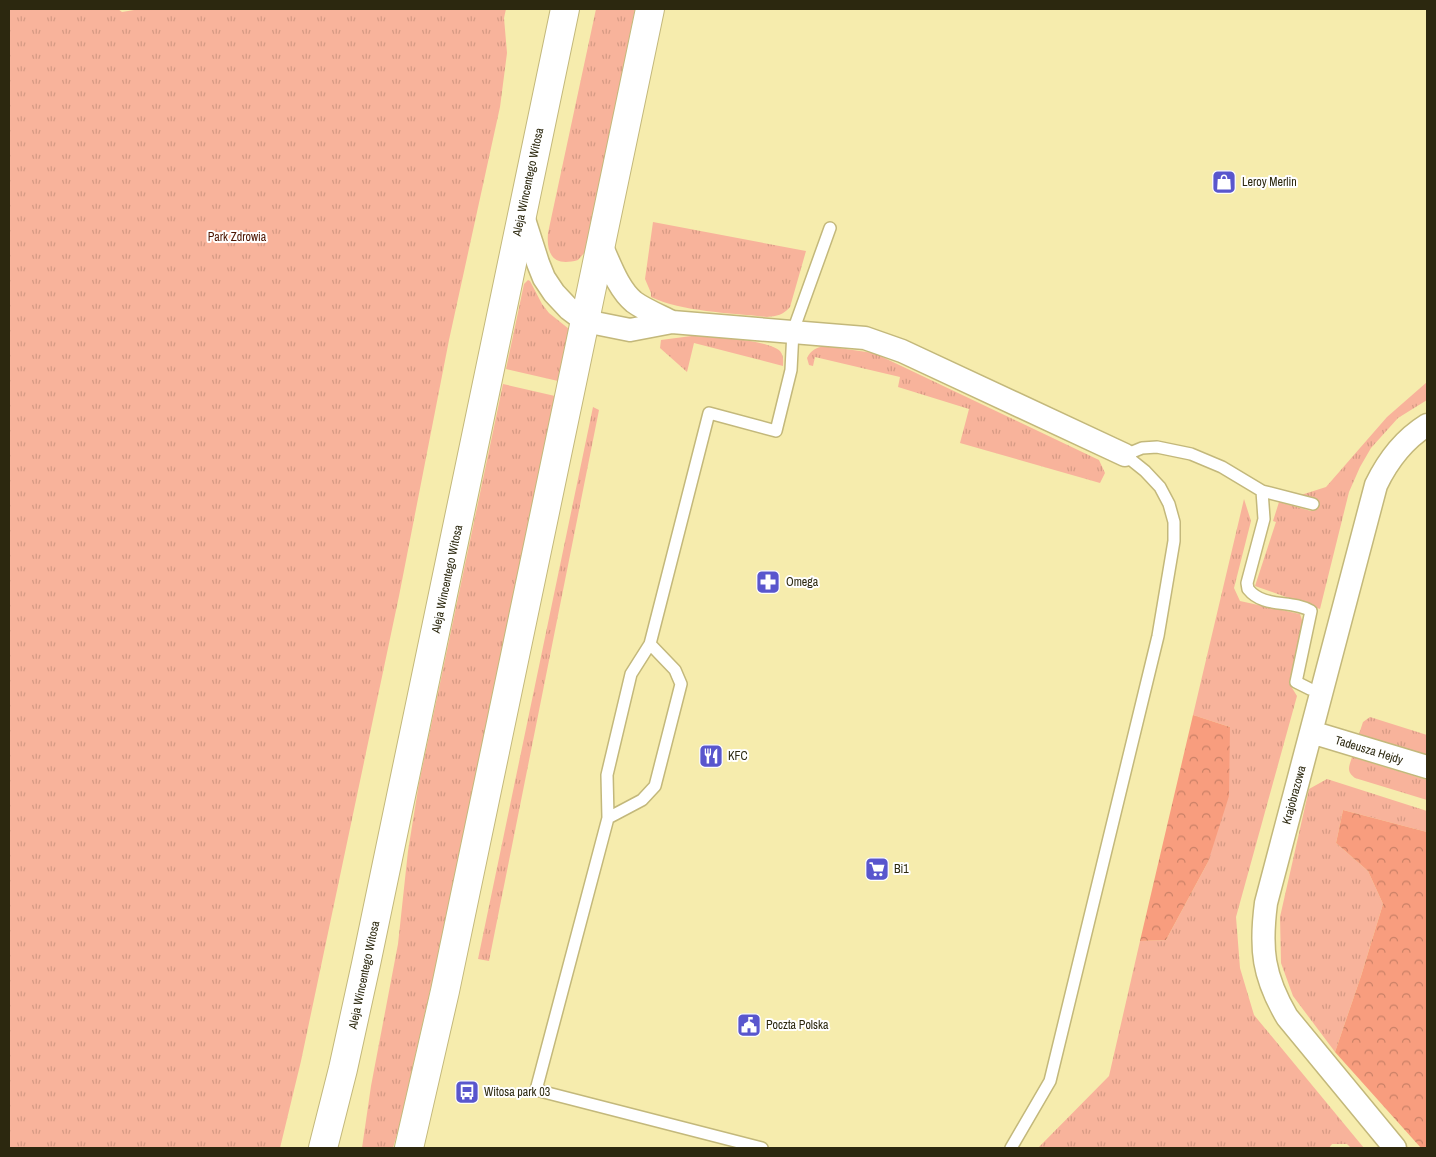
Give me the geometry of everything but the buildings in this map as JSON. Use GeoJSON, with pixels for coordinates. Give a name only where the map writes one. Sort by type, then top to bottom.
{"type":"FeatureCollection","features":[{"type":"Feature","properties":{"kind":"main road","name":"Aleja Wincentego Witosa"},"geometry":{"type":"LineString","coordinates":[[323,1148],[343,1069],[368,954],[565,9]]}},
{"type":"Feature","properties":{"kind":"main road"},"geometry":{"type":"LineString","coordinates":[[408,1148],[445,991],[650,9]]}},
{"type":"Feature","properties":{"kind":"street"},"geometry":{"type":"LineString","coordinates":[[522,212],[544,278],[554,294],[569,310],[585,321],[630,330],[672,322],[865,338],[902,351],[1125,455]]}},
{"type":"Feature","properties":{"kind":"street"},"geometry":{"type":"LineString","coordinates":[[601,245],[621,285],[634,302],[672,322]]}},
{"type":"Feature","properties":{"kind":"street","name":"Krajobrazowa"},"geometry":{"type":"LineString","coordinates":[[1395,1148],[1287,1017],[1274,993],[1263,956],[1262,932],[1266,903],[1376,485],[1387,463],[1401,446],[1427,425]]}},
{"type":"Feature","properties":{"kind":"street","name":"Tadeusza Hejdy"},"geometry":{"type":"LineString","coordinates":[[1311,732],[1427,767]]}},
{"type":"Feature","properties":{"kind":"lane"},"geometry":{"type":"LineString","coordinates":[[762,1148],[536,1090],[608,818],[607,775],[629,683],[632,674],[650,644],[709,413],[776,431],[791,370],[793,331],[830,228]]}},
{"type":"Feature","properties":{"kind":"lane"},"geometry":{"type":"LineString","coordinates":[[1011,1148],[1050,1082],[1158,636],[1174,541],[1174,522],[1169,504],[1160,487],[1145,471],[1125,455],[1142,448],[1156,447],[1191,454],[1222,467],[1262,491],[1312,504]]}},
{"type":"Feature","properties":{"kind":"lane"},"geometry":{"type":"LineString","coordinates":[[1262,491],[1264,519],[1247,583],[1248,589],[1259,599],[1311,611],[1296,682],[1310,689]]}},
{"type":"Feature","properties":{"kind":"lane"},"geometry":{"type":"LineString","coordinates":[[608,818],[642,800],[655,786],[680,684],[675,670],[650,644]]}},
{"type":"Feature","properties":{"kind":"green space","name":"Park Zdrowia"},"geometry":{"type":"Polygon","coordinates":[[[9,9],[118,9],[122,12],[140,9],[506,9],[504,18],[507,53],[500,107],[449,340],[399,596],[301,1061],[280,1148],[9,1148],[9,9]]]}},
{"type":"Feature","properties":{"kind":"green space"},"geometry":{"type":"Polygon","coordinates":[[[596,9],[635,9],[586,251],[578,260],[563,262],[557,260],[550,253],[548,233],[596,9]]]}},
{"type":"Feature","properties":{"kind":"green space"},"geometry":{"type":"Polygon","coordinates":[[[653,222],[806,251],[790,307],[780,315],[767,317],[693,309],[651,297],[645,279],[653,222]]]}},
{"type":"Feature","properties":{"kind":"green space"},"geometry":{"type":"Polygon","coordinates":[[[528,280],[549,313],[569,329],[558,381],[506,369],[524,284],[528,280]]]}},
{"type":"Feature","properties":{"kind":"green space"},"geometry":{"type":"Polygon","coordinates":[[[699,335],[742,340],[775,347],[782,355],[783,366],[694,343],[687,372],[660,348],[661,340],[699,335]]]}},
{"type":"Feature","properties":{"kind":"green space"},"geometry":{"type":"Polygon","coordinates":[[[824,346],[874,353],[1099,460],[1105,473],[1100,483],[960,443],[969,409],[898,387],[900,377],[815,357],[813,366],[809,365],[807,358],[810,353],[824,346]]]}},
{"type":"Feature","properties":{"kind":"green space"},"geometry":{"type":"Polygon","coordinates":[[[1427,382],[1427,400],[1398,418],[1371,448],[1360,467],[1349,492],[1320,609],[1255,586],[1276,522],[1273,521],[1279,502],[1311,511],[1315,499],[1301,495],[1326,487],[1387,417],[1427,382]]]}},
{"type":"Feature","properties":{"kind":"green space"},"geometry":{"type":"Polygon","coordinates":[[[503,384],[555,396],[440,947],[399,1127],[393,1148],[362,1148],[371,1086],[398,944],[408,851],[419,783],[503,384]]]}},
{"type":"Feature","properties":{"kind":"green space"},"geometry":{"type":"Polygon","coordinates":[[[593,407],[599,410],[489,961],[478,959],[593,407]]]}},
{"type":"Feature","properties":{"kind":"green space"},"geometry":{"type":"Polygon","coordinates":[[[1244,499],[1251,521],[1234,588],[1240,601],[1300,614],[1303,623],[1289,683],[1297,696],[1236,917],[1240,968],[1254,1015],[1364,1148],[1351,1148],[1347,1144],[1332,1144],[1329,1148],[1038,1148],[1109,1076],[1140,941],[1166,940],[1208,862],[1230,727],[1193,715],[1244,499]]]}},
{"type":"Feature","properties":{"kind":"green space"},"geometry":{"type":"Polygon","coordinates":[[[1193,715],[1230,727],[1229,796],[1208,862],[1166,940],[1140,941],[1193,715]]]}},
{"type":"Feature","properties":{"kind":"green space"},"geometry":{"type":"Polygon","coordinates":[[[1370,717],[1427,735],[1427,756],[1359,734],[1363,722],[1370,717]]]}},
{"type":"Feature","properties":{"kind":"green space"},"geometry":{"type":"Polygon","coordinates":[[[1352,757],[1427,780],[1427,800],[1355,778],[1349,771],[1352,757]]]}},
{"type":"Feature","properties":{"kind":"green space"},"geometry":{"type":"Polygon","coordinates":[[[1327,779],[1427,811],[1427,832],[1343,810],[1336,843],[1368,871],[1383,904],[1335,1052],[1293,996],[1281,963],[1280,917],[1309,789],[1327,779]]]}},
{"type":"Feature","properties":{"kind":"green space"},"geometry":{"type":"Polygon","coordinates":[[[1343,810],[1427,832],[1427,1148],[1421,1148],[1335,1052],[1383,904],[1368,871],[1336,843],[1343,810]]]}},
{"type":"Feature","properties":{"kind":"place","name":"Leroy Merlin"},"geometry":{"type":"Point","coordinates":[1224,182]}},
{"type":"Feature","properties":{"kind":"place","name":"Omega"},"geometry":{"type":"Point","coordinates":[768,582]}},
{"type":"Feature","properties":{"kind":"place","name":"KFC"},"geometry":{"type":"Point","coordinates":[711,756]}},
{"type":"Feature","properties":{"kind":"place","name":"Bi1"},"geometry":{"type":"Point","coordinates":[877,869]}},
{"type":"Feature","properties":{"kind":"place","name":"Poczta Polska"},"geometry":{"type":"Point","coordinates":[749,1025]}},
{"type":"Feature","properties":{"kind":"place","name":"Witosa park 03"},"geometry":{"type":"Point","coordinates":[467,1092]}}]}
